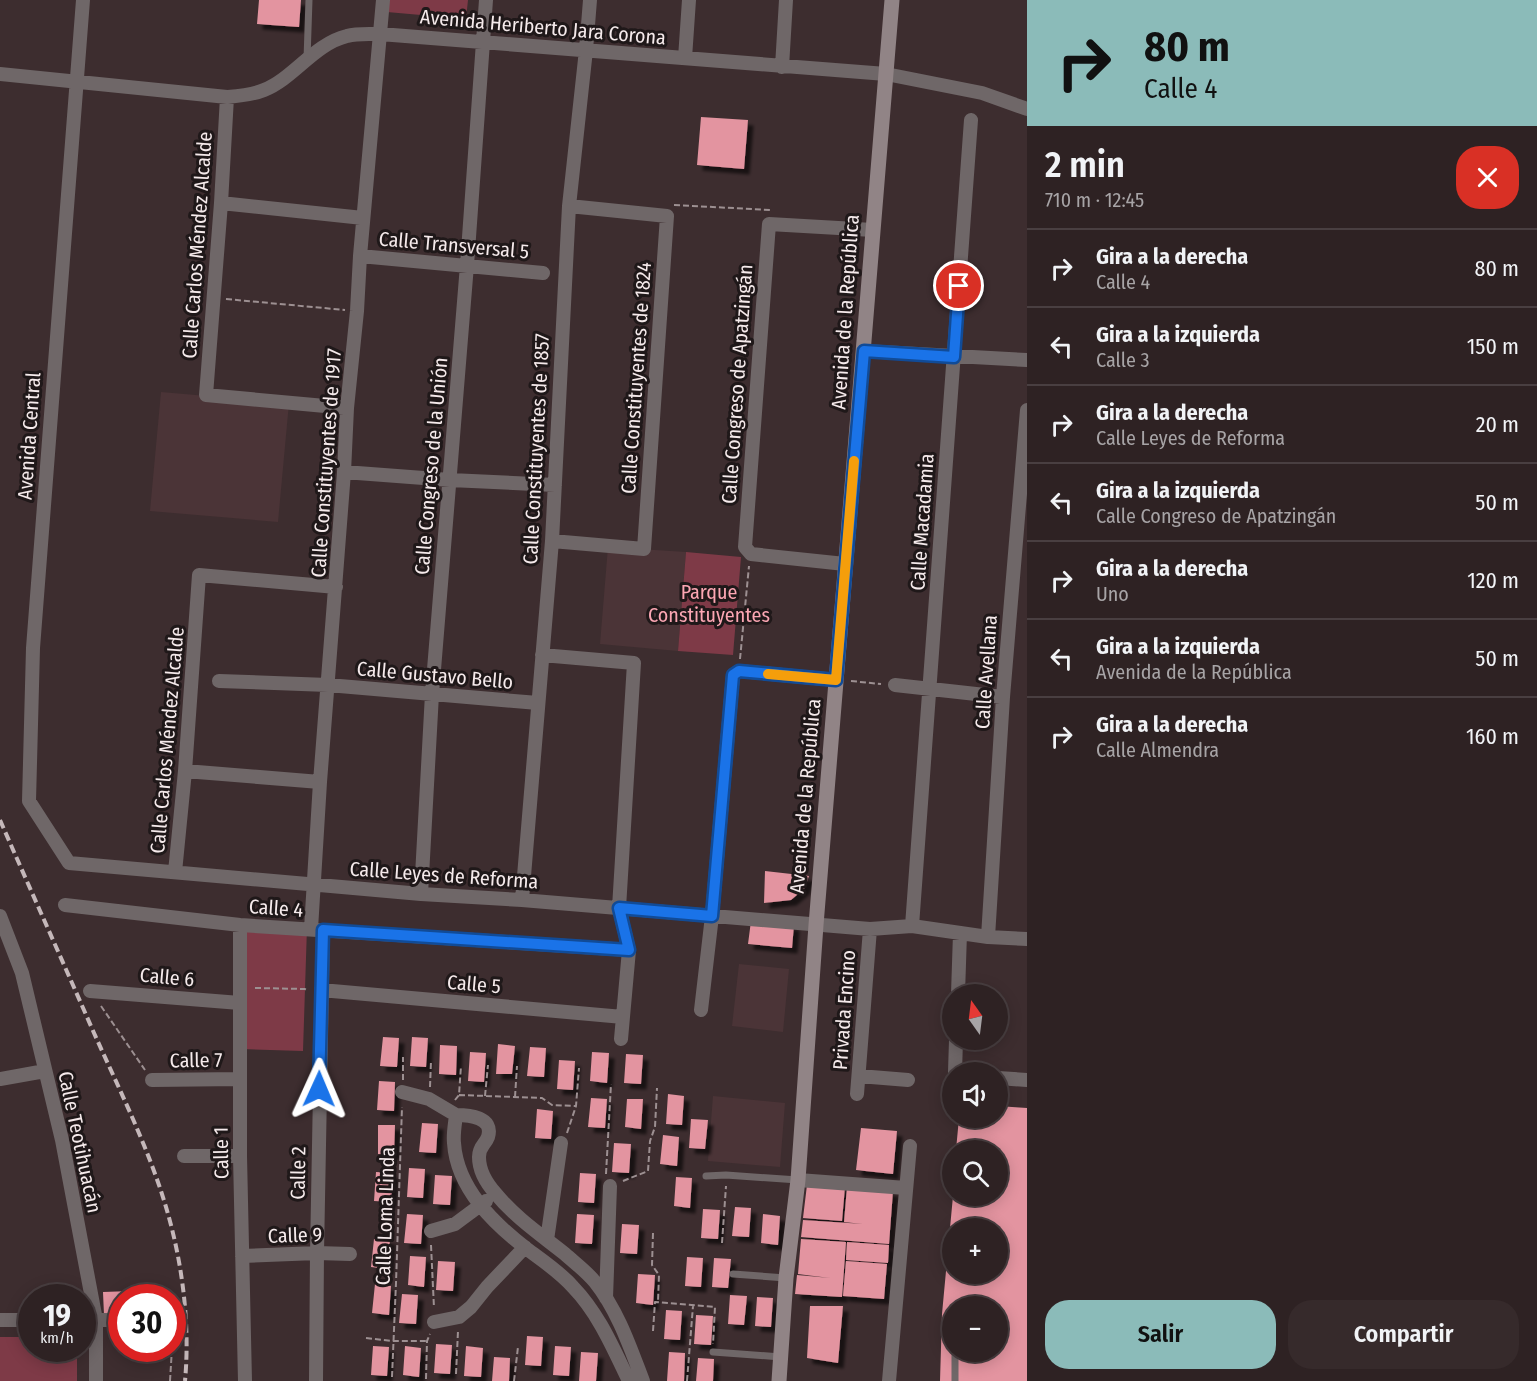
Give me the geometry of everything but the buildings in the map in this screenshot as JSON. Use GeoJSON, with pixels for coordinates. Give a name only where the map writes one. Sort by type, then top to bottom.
{"type":"FeatureCollection","features":[{"type":"Feature","properties":{"kind":"main road","name":"Avenida de la República"},"geometry":{"type":"LineString","coordinates":[[779,1381],[786,1278],[798,1180],[816,925],[892,0]]}},
{"type":"Feature","properties":{"kind":"street","name":"Avenida Central"},"geometry":{"type":"LineString","coordinates":[[69,863],[29,801],[33,648],[83,0]]}},
{"type":"Feature","properties":{"kind":"street","name":"Calle Constituyentes de 1917"},"geometry":{"type":"LineString","coordinates":[[317,930],[314,884],[320,782],[336,587],[347,408],[382,0]]}},
{"type":"Feature","properties":{"kind":"street","name":"Calle Congreso de la Unión"},"geometry":{"type":"LineString","coordinates":[[421,894],[432,694],[486,0]]}},
{"type":"Feature","properties":{"kind":"street","name":"Calle Constituyentes de 1857"},"geometry":{"type":"LineString","coordinates":[[522,900],[552,541],[569,206],[590,0]]}},
{"type":"Feature","properties":{"kind":"street"},"geometry":{"type":"LineString","coordinates":[[685,58],[689,0]]}},
{"type":"Feature","properties":{"kind":"street"},"geometry":{"type":"LineString","coordinates":[[782,67],[786,0]]}},
{"type":"Feature","properties":{"kind":"street","name":"Avenida Heriberto Jara Corona"},"geometry":{"type":"LineString","coordinates":[[0,74],[227,97],[247,95],[264,90],[280,81],[330,43],[347,35],[380,34],[886,74],[982,93],[1027,109]]}},
{"type":"Feature","properties":{"kind":"street","name":"Calle Carlos Méndez Alcalde"},"geometry":{"type":"LineString","coordinates":[[227,97],[207,395],[347,408]]}},
{"type":"Feature","properties":{"kind":"street","name":"Calle Macadamia"},"geometry":{"type":"LineString","coordinates":[[912,926],[971,120]]}},
{"type":"Feature","properties":{"kind":"street"},"geometry":{"type":"LineString","coordinates":[[220,203],[363,218]]}},
{"type":"Feature","properties":{"kind":"street"},"geometry":{"type":"LineString","coordinates":[[569,206],[667,216]]}},
{"type":"Feature","properties":{"kind":"street","name":"Calle Constituyentes de 1824"},"geometry":{"type":"LineString","coordinates":[[552,541],[644,549],[667,216]]}},
{"type":"Feature","properties":{"kind":"street"},"geometry":{"type":"LineString","coordinates":[[769,224],[873,230]]}},
{"type":"Feature","properties":{"kind":"street","name":"Calle Congreso de Apatzingán"},"geometry":{"type":"LineString","coordinates":[[751,554],[744,547],[769,224]]}},
{"type":"Feature","properties":{"kind":"street","name":"Calle Transversal 5"},"geometry":{"type":"LineString","coordinates":[[360,256],[543,273]]}},
{"type":"Feature","properties":{"kind":"street"},"geometry":{"type":"LineString","coordinates":[[864,351],[1027,360]]}},
{"type":"Feature","properties":{"kind":"street","name":"Calle Avellana"},"geometry":{"type":"LineString","coordinates":[[988,937],[1003,697],[1027,410]]}},
{"type":"Feature","properties":{"kind":"street"},"geometry":{"type":"LineString","coordinates":[[344,472],[555,485]]}},
{"type":"Feature","properties":{"kind":"street"},"geometry":{"type":"LineString","coordinates":[[751,554],[845,564]]}},
{"type":"Feature","properties":{"kind":"street","name":"Calle Carlos Méndez Alcalde"},"geometry":{"type":"LineString","coordinates":[[175,872],[200,575],[336,587]]}},
{"type":"Feature","properties":{"kind":"street"},"geometry":{"type":"LineString","coordinates":[[542,655],[634,663],[619,908],[629,950],[621,1038]]}},
{"type":"Feature","properties":{"kind":"street"},"geometry":{"type":"LineString","coordinates":[[701,1010],[712,916],[733,675],[739,671],[836,680]]}},
{"type":"Feature","properties":{"kind":"street","name":"Calle Gustavo Bello"},"geometry":{"type":"LineString","coordinates":[[219,681],[328,685],[538,703]]}},
{"type":"Feature","properties":{"kind":"street"},"geometry":{"type":"LineString","coordinates":[[895,685],[1003,697]]}},
{"type":"Feature","properties":{"kind":"street"},"geometry":{"type":"LineString","coordinates":[[185,771],[320,782]]}},
{"type":"Feature","properties":{"kind":"street","name":"Calle Leyes de Reforma"},"geometry":{"type":"LineString","coordinates":[[69,863],[816,925],[870,929],[912,926],[988,937],[1027,939]]}},
{"type":"Feature","properties":{"kind":"street","name":"Calle 4"},"geometry":{"type":"LineString","coordinates":[[65,905],[240,925],[629,950]]}},
{"type":"Feature","properties":{"kind":"street","name":"Calle Teotihuacán"},"geometry":{"type":"LineString","coordinates":[[0,916],[22,973],[62,1140],[84,1284]]}},
{"type":"Feature","properties":{"kind":"street","name":"Calle 1"},"geometry":{"type":"LineString","coordinates":[[240,925],[240,1156],[244,1381]]}},
{"type":"Feature","properties":{"kind":"street","name":"Privada Encino"},"geometry":{"type":"LineString","coordinates":[[857,1094],[870,929]]}},
{"type":"Feature","properties":{"kind":"street","name":"Calle 2"},"geometry":{"type":"LineString","coordinates":[[316,1381],[321,993],[317,930]]}},
{"type":"Feature","properties":{"kind":"street"},"geometry":{"type":"LineString","coordinates":[[958,984],[960,933]]}},
{"type":"Feature","properties":{"kind":"street","name":"Calle 6"},"geometry":{"type":"LineString","coordinates":[[90,991],[240,1003]]}},
{"type":"Feature","properties":{"kind":"street","name":"Calle 5"},"geometry":{"type":"LineString","coordinates":[[321,993],[623,1017]]}},
{"type":"Feature","properties":{"kind":"street"},"geometry":{"type":"LineString","coordinates":[[0,1079],[45,1071]]}},
{"type":"Feature","properties":{"kind":"street"},"geometry":{"type":"LineString","coordinates":[[859,1076],[908,1080]]}},
{"type":"Feature","properties":{"kind":"street","name":"Calle 7"},"geometry":{"type":"LineString","coordinates":[[152,1080],[240,1079]]}},
{"type":"Feature","properties":{"kind":"street"},"geometry":{"type":"LineString","coordinates":[[1008,1079],[1027,1080]]}},
{"type":"Feature","properties":{"kind":"street"},"geometry":{"type":"LineString","coordinates":[[402,1092],[429,1099],[452,1112],[482,1119],[488,1128],[487,1138],[480,1148],[479,1159],[482,1174],[495,1193],[518,1217],[577,1264],[594,1281],[616,1314],[644,1381]]}},
{"type":"Feature","properties":{"kind":"street"},"geometry":{"type":"LineString","coordinates":[[452,1112],[457,1162],[466,1184],[480,1205],[501,1227],[573,1286],[590,1306],[629,1381]]}},
{"type":"Feature","properties":{"kind":"street"},"geometry":{"type":"LineString","coordinates":[[547,1240],[561,1143]]}},
{"type":"Feature","properties":{"kind":"street"},"geometry":{"type":"LineString","coordinates":[[889,1381],[910,1146]]}},
{"type":"Feature","properties":{"kind":"street"},"geometry":{"type":"LineString","coordinates":[[184,1156],[240,1156]]}},
{"type":"Feature","properties":{"kind":"street"},"geometry":{"type":"LineString","coordinates":[[798,1180],[906,1188]]}},
{"type":"Feature","properties":{"kind":"street"},"geometry":{"type":"LineString","coordinates":[[606,1298],[610,1186]]}},
{"type":"Feature","properties":{"kind":"street"},"geometry":{"type":"LineString","coordinates":[[431,1231],[455,1224],[495,1193]]}},
{"type":"Feature","properties":{"kind":"street"},"geometry":{"type":"LineString","coordinates":[[434,1322],[459,1317],[471,1307],[525,1247]]}},
{"type":"Feature","properties":{"kind":"street","name":"Calle 9"},"geometry":{"type":"LineString","coordinates":[[242,1256],[350,1254]]}},
{"type":"Feature","properties":{"kind":"street"},"geometry":{"type":"LineString","coordinates":[[0,1320],[18,1320]]}},
{"type":"Feature","properties":{"kind":"street","name":"Calle Teotihuacán"},"geometry":{"type":"LineString","coordinates":[[94,1362],[96,1381]]}},
{"type":"Feature","properties":{"kind":"lane"},"geometry":{"type":"LineString","coordinates":[[307,59],[309,0]]}},
{"type":"Feature","properties":{"kind":"lane"},"geometry":{"type":"LineString","coordinates":[[706,1176],[726,1175],[798,1180]]}},
{"type":"Feature","properties":{"kind":"lane"},"geometry":{"type":"LineString","coordinates":[[733,1274],[786,1278]]}},
{"type":"Feature","properties":{"kind":"lane"},"geometry":{"type":"LineString","coordinates":[[713,1352],[781,1357]]}},
{"type":"Feature","properties":{"kind":"lane"},"geometry":{"type":"LineString","coordinates":[[955,1362],[955,1381]]}},
{"type":"Feature","properties":{"kind":"path"},"geometry":{"type":"LineString","coordinates":[[667,216],[668,204],[770,210],[769,224]]}},
{"type":"Feature","properties":{"kind":"path"},"geometry":{"type":"LineString","coordinates":[[214,298],[357,311]]}},
{"type":"Feature","properties":{"kind":"path"},"geometry":{"type":"LineString","coordinates":[[739,671],[751,554]]}},
{"type":"Feature","properties":{"kind":"path"},"geometry":{"type":"LineString","coordinates":[[836,680],[895,685]]}},
{"type":"Feature","properties":{"kind":"path"},"geometry":{"type":"LineString","coordinates":[[266,988],[305,989],[321,993]]}},
{"type":"Feature","properties":{"kind":"path"},"geometry":{"type":"LineString","coordinates":[[90,991],[152,1080]]}},
{"type":"Feature","properties":{"kind":"path","name":"Calle Loma Linda"},"geometry":{"type":"LineString","coordinates":[[392,1377],[403,1057]]}},
{"type":"Feature","properties":{"kind":"path"},"geometry":{"type":"LineString","coordinates":[[429,1099],[432,1061]]}},
{"type":"Feature","properties":{"kind":"path"},"geometry":{"type":"LineString","coordinates":[[485,1096],[488,1065]]}},
{"type":"Feature","properties":{"kind":"path"},"geometry":{"type":"LineString","coordinates":[[452,1112],[459,1095],[461,1066]]}},
{"type":"Feature","properties":{"kind":"path"},"geometry":{"type":"LineString","coordinates":[[515,1097],[517,1066]]}},
{"type":"Feature","properties":{"kind":"path"},"geometry":{"type":"LineString","coordinates":[[561,1143],[569,1130],[576,1106],[579,1068]]}},
{"type":"Feature","properties":{"kind":"path"},"geometry":{"type":"LineString","coordinates":[[611,1084],[606,1175],[610,1186],[648,1171],[650,1142],[655,1127],[657,1088]]}},
{"type":"Feature","properties":{"kind":"path"},"geometry":{"type":"LineString","coordinates":[[459,1095],[542,1098],[552,1105],[576,1106]]}},
{"type":"Feature","properties":{"kind":"path"},"geometry":{"type":"LineString","coordinates":[[722,1243],[726,1175]]}},
{"type":"Feature","properties":{"kind":"path"},"geometry":{"type":"LineString","coordinates":[[426,1379],[427,1341],[434,1322],[431,1231]]}},
{"type":"Feature","properties":{"kind":"path"},"geometry":{"type":"LineString","coordinates":[[653,1233],[652,1265],[659,1275],[653,1331]]}},
{"type":"Feature","properties":{"kind":"path"},"geometry":{"type":"LineString","coordinates":[[656,1302],[715,1307],[713,1352]]}},
{"type":"Feature","properties":{"kind":"path"},"geometry":{"type":"LineString","coordinates":[[687,1381],[694,1305]]}},
{"type":"Feature","properties":{"kind":"path"},"geometry":{"type":"LineString","coordinates":[[456,1374],[459,1317]]}},
{"type":"Feature","properties":{"kind":"path"},"geometry":{"type":"LineString","coordinates":[[366,1338],[427,1341]]}},
{"type":"Feature","properties":{"kind":"path"},"geometry":{"type":"LineString","coordinates":[[514,1381],[518,1347]]}},
{"type":"Feature","properties":{"kind":"path"},"geometry":{"type":"LineString","coordinates":[[170,1381],[171,1362]]}},
{"type":"Feature","properties":{"kind":"shaded area"},"geometry":{"type":"Polygon","coordinates":[[[161,392],[289,403],[278,522],[150,511],[161,392]]]}},
{"type":"Feature","properties":{"kind":"shaded area"},"geometry":{"type":"Polygon","coordinates":[[[608,547],[686,552],[678,651],[600,644],[608,547]]]}},
{"type":"Feature","properties":{"kind":"shaded area"},"geometry":{"type":"Polygon","coordinates":[[[739,964],[789,969],[783,1032],[732,1026],[739,964]]]}},
{"type":"Feature","properties":{"kind":"shaded area"},"geometry":{"type":"Polygon","coordinates":[[[713,1096],[785,1103],[780,1167],[708,1161],[713,1096]]]}},
{"type":"Feature","properties":{"kind":"green space"},"geometry":{"type":"Polygon","coordinates":[[[388,0],[468,0],[466,19],[387,12],[388,0]]]}},
{"type":"Feature","properties":{"kind":"green space","name":"Parque Constituyentes"},"geometry":{"type":"Polygon","coordinates":[[[686,552],[741,557],[733,655],[678,651],[686,552]]]}},
{"type":"Feature","properties":{"kind":"green space"},"geometry":{"type":"Polygon","coordinates":[[[245,926],[307,927],[303,1051],[241,1049],[245,926]]]}},
{"type":"Feature","properties":{"kind":"green space"},"geometry":{"type":"Polygon","coordinates":[[[0,1337],[18,1337],[18,1362],[77,1362],[77,1381],[0,1381],[0,1337]]]}},
{"type":"Feature","properties":{"kind":"railway"},"geometry":{"type":"LineString","coordinates":[[0,820],[134,1122],[161,1191],[173,1234],[184,1297],[187,1339],[185,1381]]}},
{"type":"Feature","properties":{"kind":"slow traffic"},"geometry":{"type":"LineString","coordinates":[[768,674],[836,680],[854,461]]}},
{"type":"Feature","properties":{"kind":"route"},"geometry":{"type":"LineString","coordinates":[[319,1089],[323,930],[629,950],[619,908],[712,916],[733,675],[739,671],[836,680],[864,351],[954,357],[959,286]]}}]}
